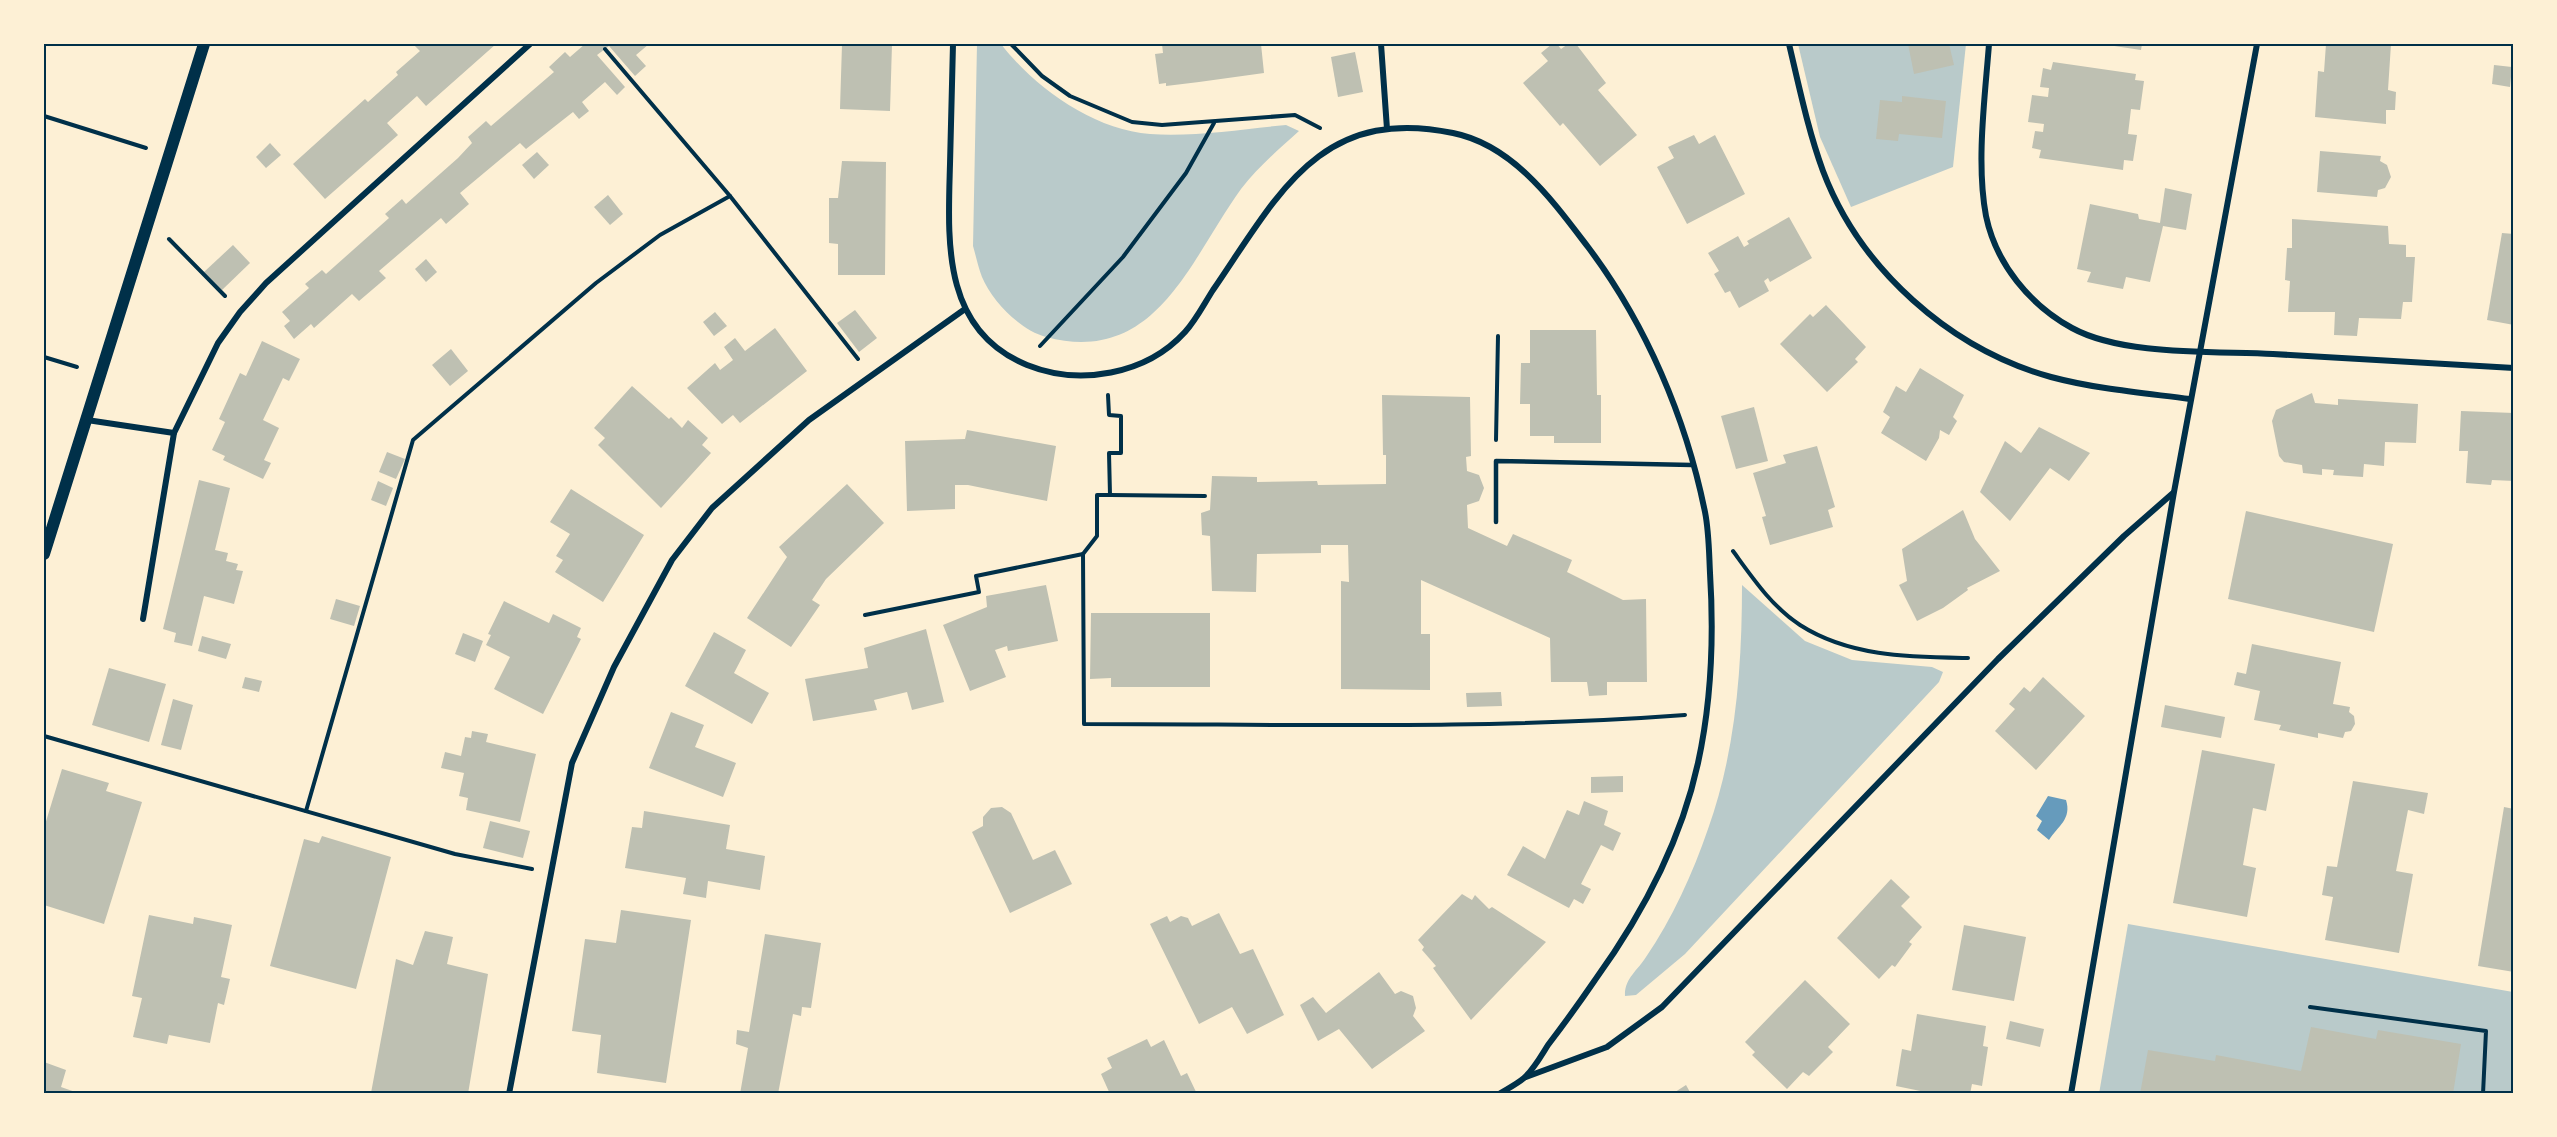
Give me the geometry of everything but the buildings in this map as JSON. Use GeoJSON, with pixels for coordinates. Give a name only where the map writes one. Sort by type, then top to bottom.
{"type":"FeatureCollection","features":[{"type":"Feature","properties":{"kind":"main road"},"geometry":{"type":"LineString","coordinates":[[44,554],[204,44]]}},
{"type":"Feature","properties":{"kind":"street"},"geometry":{"type":"LineString","coordinates":[[143,618],[174,434],[218,343],[240,312],[266,283],[530,44]]}},
{"type":"Feature","properties":{"kind":"street"},"geometry":{"type":"LineString","coordinates":[[953,44],[948,239],[953,279],[965,309],[980,330],[997,346],[1024,364],[1084,376],[1135,366],[1184,333],[1280,192],[1315,157],[1344,142],[1387,129],[1419,128],[1449,132],[1485,143],[1501,153],[1539,186],[1601,264],[1627,304],[1659,367],[1692,465],[1706,516],[1714,637],[1706,713],[1698,765],[1686,804],[1652,887],[1634,923],[1526,1077]]}},
{"type":"Feature","properties":{"kind":"street"},"geometry":{"type":"LineString","coordinates":[[1381,44],[1387,129]]}},
{"type":"Feature","properties":{"kind":"street"},"geometry":{"type":"LineString","coordinates":[[1789,44],[1823,171],[1846,219],[1878,262],[1936,321],[2009,363],[2051,377],[2090,385],[2190,399]]}},
{"type":"Feature","properties":{"kind":"street"},"geometry":{"type":"LineString","coordinates":[[1989,44],[1983,181],[1987,217],[2002,256],[2019,286],[2043,310],[2073,329],[2113,344],[2199,351],[2514,368]]}},
{"type":"Feature","properties":{"kind":"street"},"geometry":{"type":"LineString","coordinates":[[2071,1094],[2190,399],[2257,44]]}},
{"type":"Feature","properties":{"kind":"street"},"geometry":{"type":"LineString","coordinates":[[509,1094],[572,763],[614,668],[672,561],[712,508],[808,420],[965,309]]}},
{"type":"Feature","properties":{"kind":"street"},"geometry":{"type":"LineString","coordinates":[[87,420],[174,434]]}},
{"type":"Feature","properties":{"kind":"street"},"geometry":{"type":"LineString","coordinates":[[1499,1094],[1526,1077],[1607,1047],[1662,1007],[1998,659],[2124,536],[2174,492]]}},
{"type":"Feature","properties":{"kind":"lane"},"geometry":{"type":"LineString","coordinates":[[1496,522],[1496,462],[1692,465]]}},
{"type":"Feature","properties":{"kind":"path"},"geometry":{"type":"LineString","coordinates":[[1011,44],[1042,76],[1070,96],[1101,111],[1132,122],[1162,125],[1214,123],[1295,115],[1344,142]]}},
{"type":"Feature","properties":{"kind":"path"},"geometry":{"type":"LineString","coordinates":[[605,49],[730,196],[872,376]]}},
{"type":"Feature","properties":{"kind":"path"},"geometry":{"type":"LineString","coordinates":[[44,116],[170,155]]}},
{"type":"Feature","properties":{"kind":"path"},"geometry":{"type":"LineString","coordinates":[[1024,364],[1122,257],[1186,173],[1214,123]]}},
{"type":"Feature","properties":{"kind":"path"},"geometry":{"type":"LineString","coordinates":[[306,811],[413,440],[596,283],[660,235],[730,196]]}},
{"type":"Feature","properties":{"kind":"path"},"geometry":{"type":"LineString","coordinates":[[149,219],[240,312]]}},
{"type":"Feature","properties":{"kind":"path"},"geometry":{"type":"LineString","coordinates":[[1496,462],[1498,336]]}},
{"type":"Feature","properties":{"kind":"path"},"geometry":{"type":"LineString","coordinates":[[44,357],[100,374]]}},
{"type":"Feature","properties":{"kind":"path"},"geometry":{"type":"LineString","coordinates":[[1107,373],[1109,415],[1120,416],[1121,425],[1121,453],[1109,453],[1110,495]]}},
{"type":"Feature","properties":{"kind":"path"},"geometry":{"type":"LineString","coordinates":[[1205,495],[1097,495],[1097,536],[1083,554],[1084,724],[1432,725],[1604,721],[1706,713]]}},
{"type":"Feature","properties":{"kind":"path"},"geometry":{"type":"LineString","coordinates":[[1732,550],[1764,593],[1799,625],[1847,648],[1907,657],[1998,659]]}},
{"type":"Feature","properties":{"kind":"path"},"geometry":{"type":"LineString","coordinates":[[865,615],[980,592],[976,576],[1083,554]]}},
{"type":"Feature","properties":{"kind":"path"},"geometry":{"type":"LineString","coordinates":[[44,736],[455,854],[552,873]]}},
{"type":"Feature","properties":{"kind":"path"},"geometry":{"type":"LineString","coordinates":[[2310,1007],[2486,1032],[2483,1094]]}},
{"type":"Feature","properties":{"kind":"shaded area"},"geometry":{"type":"Polygon","coordinates":[[[977,44],[1001,44],[1030,76],[1067,104],[1107,124],[1129,131],[1150,134],[1184,134],[1286,125],[1299,131],[1268,159],[1241,189],[1185,275],[1165,301],[1142,322],[1116,336],[1084,342],[1046,337],[1026,328],[1000,305],[982,277],[973,246],[977,44]]]}},
{"type":"Feature","properties":{"kind":"shaded area"},"geometry":{"type":"Polygon","coordinates":[[[1798,44],[1966,44],[1953,167],[1851,207],[1820,137],[1798,44]]]}},
{"type":"Feature","properties":{"kind":"shaded area"},"geometry":{"type":"Polygon","coordinates":[[[1742,585],[1805,641],[1852,660],[1932,667],[1943,672],[1939,682],[1685,954],[1636,995],[1625,996],[1629,980],[1665,927],[1689,879],[1718,799],[1736,708],[1741,647],[1742,585]]]}},
{"type":"Feature","properties":{"kind":"shaded area"},"geometry":{"type":"Polygon","coordinates":[[[2128,924],[2513,992],[2513,1093],[2099,1094],[2128,924]]]}},
{"type":"Feature","properties":{"kind":"water"},"geometry":{"type":"Polygon","coordinates":[[[2048,796],[2066,800],[2067,807],[2066,817],[2049,840],[2037,830],[2042,821],[2036,816],[2048,796]]]}}]}
